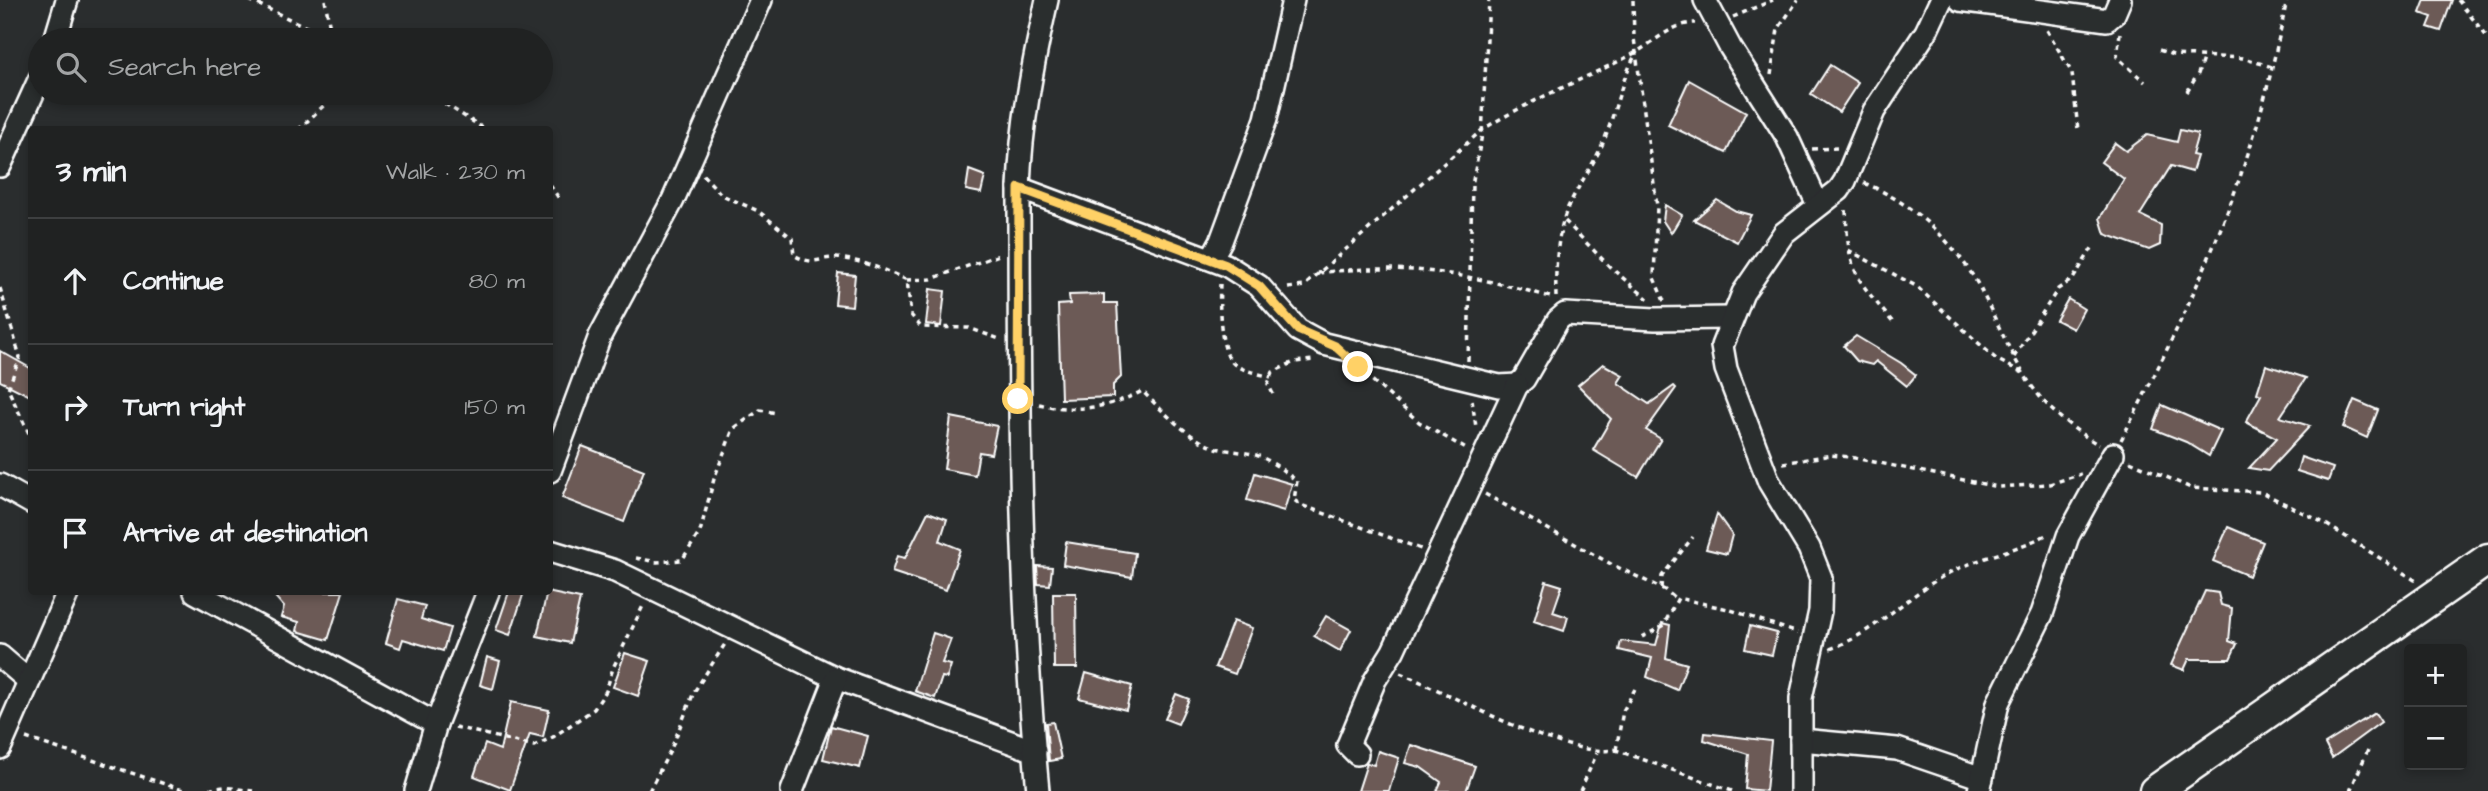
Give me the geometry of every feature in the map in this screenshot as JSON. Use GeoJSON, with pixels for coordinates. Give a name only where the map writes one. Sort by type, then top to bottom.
{"type":"FeatureCollection","features":[{"type":"Feature","properties":{"kind":"street"},"geometry":{"type":"LineString","coordinates":[[59,28],[67,0]]}},
{"type":"Feature","properties":{"kind":"street"},"geometry":{"type":"LineString","coordinates":[[553,463],[600,337],[673,200],[761,0]]}},
{"type":"Feature","properties":{"kind":"street"},"geometry":{"type":"LineString","coordinates":[[1038,791],[1024,612],[1018,399],[1019,188],[1020,151],[1030,74],[1047,0]]}},
{"type":"Feature","properties":{"kind":"street"},"geometry":{"type":"LineString","coordinates":[[1214,260],[1266,119],[1293,0]]}},
{"type":"Feature","properties":{"kind":"street"},"geometry":{"type":"LineString","coordinates":[[1705,0],[1795,153],[1818,205]]}},
{"type":"Feature","properties":{"kind":"street"},"geometry":{"type":"LineString","coordinates":[[1801,791],[1801,698],[1820,611],[1822,585],[1819,570],[1765,471],[1726,369],[1722,346],[1743,293],[1784,233],[1839,190],[1846,179],[1874,111],[1926,32],[1941,0]]}},
{"type":"Feature","properties":{"kind":"street"},"geometry":{"type":"LineString","coordinates":[[1960,0],[2107,20],[2117,7]]}},
{"type":"Feature","properties":{"kind":"street"},"geometry":{"type":"LineString","coordinates":[[0,166],[28,104]]}},
{"type":"Feature","properties":{"kind":"street"},"geometry":{"type":"LineString","coordinates":[[1019,188],[1214,260],[1263,292],[1298,330],[1335,346],[1499,386],[1517,385]]}},
{"type":"Feature","properties":{"kind":"street"},"geometry":{"type":"LineString","coordinates":[[1357,754],[1349,745],[1384,666],[1517,385],[1531,371],[1558,320],[1566,314],[1575,313],[1677,319],[1731,318]]}},
{"type":"Feature","properties":{"kind":"street"},"geometry":{"type":"LineString","coordinates":[[1801,740],[1897,749],[1980,784],[1998,703],[2042,614],[2068,536],[2109,463]]}},
{"type":"Feature","properties":{"kind":"street"},"geometry":{"type":"LineString","coordinates":[[0,485],[28,501]]}},
{"type":"Feature","properties":{"kind":"street"},"geometry":{"type":"LineString","coordinates":[[553,552],[615,571],[836,678],[1035,751]]}},
{"type":"Feature","properties":{"kind":"street"},"geometry":{"type":"LineString","coordinates":[[2155,791],[2488,559]]}},
{"type":"Feature","properties":{"kind":"street"},"geometry":{"type":"LineString","coordinates":[[0,748],[67,595]]}},
{"type":"Feature","properties":{"kind":"street"},"geometry":{"type":"LineString","coordinates":[[200,595],[436,724]]}},
{"type":"Feature","properties":{"kind":"street"},"geometry":{"type":"LineString","coordinates":[[416,791],[436,724],[487,595]]}},
{"type":"Feature","properties":{"kind":"street"},"geometry":{"type":"LineString","coordinates":[[0,656],[29,681]]}},
{"type":"Feature","properties":{"kind":"street"},"geometry":{"type":"LineString","coordinates":[[792,791],[836,678]]}},
{"type":"Feature","properties":{"kind":"path"},"geometry":{"type":"LineString","coordinates":[[249,0],[308,28]]}},
{"type":"Feature","properties":{"kind":"path"},"geometry":{"type":"LineString","coordinates":[[325,0],[331,28]]}},
{"type":"Feature","properties":{"kind":"path"},"geometry":{"type":"LineString","coordinates":[[1482,459],[1468,379],[1469,276],[1472,185],[1482,130],[1489,0]]}},
{"type":"Feature","properties":{"kind":"path"},"geometry":{"type":"LineString","coordinates":[[1633,0],[1657,206],[1654,278],[1677,319]]}},
{"type":"Feature","properties":{"kind":"path"},"geometry":{"type":"LineString","coordinates":[[1263,292],[1304,286],[1482,130],[1508,113],[1637,52],[1685,23],[1716,22],[1773,0]]}},
{"type":"Feature","properties":{"kind":"path"},"geometry":{"type":"LineString","coordinates":[[1768,107],[1779,29],[1798,0]]}},
{"type":"Feature","properties":{"kind":"path"},"geometry":{"type":"LineString","coordinates":[[1765,471],[1788,461],[1831,455],[1998,487],[2050,484],[2109,463],[2182,319],[2236,184],[2272,67],[2287,0]]}},
{"type":"Feature","properties":{"kind":"path"},"geometry":{"type":"LineString","coordinates":[[2458,0],[2488,38]]}},
{"type":"Feature","properties":{"kind":"path"},"geometry":{"type":"LineString","coordinates":[[2117,7],[2120,32],[2117,57],[2145,82]]}},
{"type":"Feature","properties":{"kind":"path"},"geometry":{"type":"LineString","coordinates":[[2034,11],[2072,73],[2078,130]]}},
{"type":"Feature","properties":{"kind":"path"},"geometry":{"type":"LineString","coordinates":[[2159,50],[2173,55],[2243,58],[2272,67]]}},
{"type":"Feature","properties":{"kind":"path"},"geometry":{"type":"LineString","coordinates":[[1558,320],[1558,252],[1570,203],[1594,165],[1607,133],[1624,75],[1637,52]]}},
{"type":"Feature","properties":{"kind":"path"},"geometry":{"type":"LineString","coordinates":[[2187,92],[2198,75],[2204,55]]}},
{"type":"Feature","properties":{"kind":"path"},"geometry":{"type":"LineString","coordinates":[[302,126],[324,105]]}},
{"type":"Feature","properties":{"kind":"path"},"geometry":{"type":"LineString","coordinates":[[447,105],[480,126]]}},
{"type":"Feature","properties":{"kind":"path"},"geometry":{"type":"LineString","coordinates":[[1795,153],[1818,147],[1858,150]]}},
{"type":"Feature","properties":{"kind":"path"},"geometry":{"type":"LineString","coordinates":[[690,160],[722,195],[758,211],[792,238],[794,256],[804,262],[822,263],[834,258],[883,269],[907,280],[931,279],[994,256],[1019,253]]}},
{"type":"Feature","properties":{"kind":"path"},"geometry":{"type":"LineString","coordinates":[[1895,325],[1861,286],[1848,250],[1846,179],[1886,193],[1937,231],[1980,288],[2025,374],[2053,410],[2084,436],[2109,463],[2191,488],[2214,491],[2250,490],[2271,496],[2324,523],[2438,594]]}},
{"type":"Feature","properties":{"kind":"path"},"geometry":{"type":"LineString","coordinates":[[553,190],[560,200]]}},
{"type":"Feature","properties":{"kind":"path"},"geometry":{"type":"LineString","coordinates":[[1566,221],[1611,268],[1677,319]]}},
{"type":"Feature","properties":{"kind":"path"},"geometry":{"type":"LineString","coordinates":[[2014,357],[2058,289],[2073,279],[2094,245]]}},
{"type":"Feature","properties":{"kind":"path"},"geometry":{"type":"LineString","coordinates":[[1848,250],[1916,286],[1996,359],[2025,374]]}},
{"type":"Feature","properties":{"kind":"path"},"geometry":{"type":"LineString","coordinates":[[1214,260],[1226,352],[1234,364],[1271,377]]}},
{"type":"Feature","properties":{"kind":"path"},"geometry":{"type":"LineString","coordinates":[[1317,273],[1379,266],[1431,269],[1556,298]]}},
{"type":"Feature","properties":{"kind":"path"},"geometry":{"type":"LineString","coordinates":[[907,280],[911,315],[921,327],[969,328],[991,338],[1018,343]]}},
{"type":"Feature","properties":{"kind":"path"},"geometry":{"type":"LineString","coordinates":[[0,288],[20,357],[8,389],[28,432]]}},
{"type":"Feature","properties":{"kind":"path"},"geometry":{"type":"LineString","coordinates":[[1335,346],[1419,422],[1482,459]]}},
{"type":"Feature","properties":{"kind":"path"},"geometry":{"type":"LineString","coordinates":[[1273,394],[1268,384],[1273,372],[1294,362],[1316,360]]}},
{"type":"Feature","properties":{"kind":"path"},"geometry":{"type":"LineString","coordinates":[[1018,399],[1050,407],[1086,408],[1109,406],[1142,391],[1171,419],[1205,444],[1237,454],[1255,455],[1281,469],[1297,481],[1294,500],[1301,505],[1437,553]]}},
{"type":"Feature","properties":{"kind":"path"},"geometry":{"type":"LineString","coordinates":[[615,571],[624,556],[657,562],[682,560],[700,533],[714,479],[733,429],[760,410],[776,413]]}},
{"type":"Feature","properties":{"kind":"path"},"geometry":{"type":"LineString","coordinates":[[1469,485],[1611,564],[1661,588],[1676,599],[1717,606],[1812,648],[1877,625],[1909,596],[1951,572],[2043,537],[2077,519]]}},
{"type":"Feature","properties":{"kind":"path"},"geometry":{"type":"LineString","coordinates":[[1661,588],[1662,576],[1693,537]]}},
{"type":"Feature","properties":{"kind":"path"},"geometry":{"type":"LineString","coordinates":[[436,724],[534,746],[553,737],[594,709],[606,691],[613,668],[651,590]]}},
{"type":"Feature","properties":{"kind":"path"},"geometry":{"type":"LineString","coordinates":[[1642,637],[1663,626],[1676,599]]}},
{"type":"Feature","properties":{"kind":"path"},"geometry":{"type":"LineString","coordinates":[[649,791],[671,749],[694,692],[733,629]]}},
{"type":"Feature","properties":{"kind":"path"},"geometry":{"type":"LineString","coordinates":[[1384,666],[1539,735],[1597,753],[1616,750],[1732,791]]}},
{"type":"Feature","properties":{"kind":"path"},"geometry":{"type":"LineString","coordinates":[[1616,750],[1623,711],[1635,689]]}},
{"type":"Feature","properties":{"kind":"path"},"geometry":{"type":"LineString","coordinates":[[13,720],[20,725],[22,734],[28,740],[186,791]]}},
{"type":"Feature","properties":{"kind":"path"},"geometry":{"type":"LineString","coordinates":[[2350,791],[2368,750]]}},
{"type":"Feature","properties":{"kind":"path"},"geometry":{"type":"LineString","coordinates":[[1580,791],[1597,753]]}},
{"type":"Feature","properties":{"kind":"path"},"geometry":{"type":"LineString","coordinates":[[199,791],[224,787],[253,791]]}},
{"type":"Feature","properties":{"kind":"building"},"geometry":{"type":"Polygon","coordinates":[[[2425,0],[2452,0],[2441,31],[2428,27],[2432,17],[2420,13],[2425,0]]]}},
{"type":"Feature","properties":{"kind":"building"},"geometry":{"type":"Polygon","coordinates":[[[1830,65],[1858,83],[1839,112],[1811,94],[1830,65]]]}},
{"type":"Feature","properties":{"kind":"building"},"geometry":{"type":"Polygon","coordinates":[[[1689,80],[1746,112],[1726,153],[1668,125],[1689,80]]]}},
{"type":"Feature","properties":{"kind":"building"},"geometry":{"type":"Polygon","coordinates":[[[2180,130],[2198,134],[2192,155],[2197,156],[2192,172],[2171,166],[2140,215],[2161,225],[2160,245],[2149,250],[2105,234],[2100,218],[2124,179],[2101,162],[2115,143],[2126,151],[2147,135],[2177,142],[2180,130]]]}},
{"type":"Feature","properties":{"kind":"building"},"geometry":{"type":"Polygon","coordinates":[[[969,170],[985,176],[981,193],[966,190],[969,170]]]}},
{"type":"Feature","properties":{"kind":"building"},"geometry":{"type":"Polygon","coordinates":[[[1717,200],[1736,211],[1751,215],[1737,242],[1694,220],[1717,200]]]}},
{"type":"Feature","properties":{"kind":"building"},"geometry":{"type":"Polygon","coordinates":[[[1665,205],[1682,215],[1671,233],[1663,221],[1665,205]]]}},
{"type":"Feature","properties":{"kind":"building"},"geometry":{"type":"Polygon","coordinates":[[[838,273],[855,275],[852,306],[835,304],[838,273]]]}},
{"type":"Feature","properties":{"kind":"building"},"geometry":{"type":"Polygon","coordinates":[[[930,289],[945,291],[941,326],[926,324],[930,289]]]}},
{"type":"Feature","properties":{"kind":"building"},"geometry":{"type":"Polygon","coordinates":[[[1104,294],[1104,303],[1117,303],[1121,377],[1113,385],[1113,397],[1061,399],[1058,305],[1070,304],[1069,295],[1104,294]]]}},
{"type":"Feature","properties":{"kind":"building"},"geometry":{"type":"Polygon","coordinates":[[[2068,299],[2084,309],[2073,329],[2056,320],[2068,299]]]}},
{"type":"Feature","properties":{"kind":"building"},"geometry":{"type":"Polygon","coordinates":[[[1856,336],[1916,375],[1907,386],[1876,361],[1872,365],[1857,361],[1844,346],[1856,336]]]}},
{"type":"Feature","properties":{"kind":"building"},"geometry":{"type":"Polygon","coordinates":[[[0,351],[28,367],[28,395],[0,381],[0,351]]]}},
{"type":"Feature","properties":{"kind":"building"},"geometry":{"type":"Polygon","coordinates":[[[1603,364],[1623,375],[1618,383],[1649,404],[1674,386],[1676,388],[1646,430],[1661,439],[1638,477],[1593,450],[1611,419],[1578,385],[1603,364]]]}},
{"type":"Feature","properties":{"kind":"building"},"geometry":{"type":"Polygon","coordinates":[[[2266,365],[2306,378],[2280,417],[2310,426],[2268,471],[2249,468],[2277,438],[2246,422],[2261,395],[2257,393],[2266,365]]]}},
{"type":"Feature","properties":{"kind":"building"},"geometry":{"type":"Polygon","coordinates":[[[2354,400],[2378,410],[2367,438],[2343,427],[2354,400]]]}},
{"type":"Feature","properties":{"kind":"building"},"geometry":{"type":"Polygon","coordinates":[[[2162,405],[2221,431],[2209,456],[2186,442],[2153,429],[2162,405]]]}},
{"type":"Feature","properties":{"kind":"building"},"geometry":{"type":"Polygon","coordinates":[[[951,417],[997,426],[991,454],[979,452],[975,475],[944,469],[951,417]]]}},
{"type":"Feature","properties":{"kind":"building"},"geometry":{"type":"Polygon","coordinates":[[[582,446],[644,470],[624,522],[562,498],[582,446]]]}},
{"type":"Feature","properties":{"kind":"building"},"geometry":{"type":"Polygon","coordinates":[[[2301,457],[2333,468],[2328,481],[2297,471],[2301,457]]]}},
{"type":"Feature","properties":{"kind":"building"},"geometry":{"type":"Polygon","coordinates":[[[1255,473],[1292,484],[1284,511],[1247,500],[1255,473]]]}},
{"type":"Feature","properties":{"kind":"building"},"geometry":{"type":"Polygon","coordinates":[[[928,512],[947,519],[940,541],[960,549],[946,590],[892,572],[897,556],[905,558],[928,512]]]}},
{"type":"Feature","properties":{"kind":"building"},"geometry":{"type":"Polygon","coordinates":[[[1717,514],[1732,535],[1727,554],[1706,549],[1717,514]]]}},
{"type":"Feature","properties":{"kind":"building"},"geometry":{"type":"Polygon","coordinates":[[[2228,527],[2263,542],[2249,576],[2213,561],[2228,527]]]}},
{"type":"Feature","properties":{"kind":"building"},"geometry":{"type":"Polygon","coordinates":[[[1066,542],[1135,553],[1132,577],[1063,565],[1066,542]]]}},
{"type":"Feature","properties":{"kind":"building"},"geometry":{"type":"Polygon","coordinates":[[[1037,566],[1052,567],[1050,585],[1038,584],[1037,566]]]}},
{"type":"Feature","properties":{"kind":"building"},"geometry":{"type":"Polygon","coordinates":[[[1546,581],[1562,586],[1553,612],[1568,617],[1564,631],[1534,621],[1546,581]]]}},
{"type":"Feature","properties":{"kind":"building"},"geometry":{"type":"Polygon","coordinates":[[[2205,591],[2218,593],[2221,605],[2232,608],[2229,641],[2237,644],[2230,659],[2189,659],[2184,670],[2171,665],[2205,591]]]}},
{"type":"Feature","properties":{"kind":"building"},"geometry":{"type":"Polygon","coordinates":[[[553,593],[580,599],[570,643],[537,636],[546,595],[553,593]]]}},
{"type":"Feature","properties":{"kind":"building"},"geometry":{"type":"Polygon","coordinates":[[[1053,593],[1076,593],[1077,668],[1054,668],[1053,593]]]}},
{"type":"Feature","properties":{"kind":"building"},"geometry":{"type":"Polygon","coordinates":[[[274,595],[342,595],[328,640],[297,631],[299,622],[281,617],[284,607],[274,595]]]}},
{"type":"Feature","properties":{"kind":"building"},"geometry":{"type":"Polygon","coordinates":[[[508,595],[523,595],[510,635],[496,630],[508,595]]]}},
{"type":"Feature","properties":{"kind":"building"},"geometry":{"type":"Polygon","coordinates":[[[398,599],[425,606],[421,619],[450,628],[443,651],[403,639],[400,648],[386,643],[398,599]]]}},
{"type":"Feature","properties":{"kind":"building"},"geometry":{"type":"Polygon","coordinates":[[[1326,616],[1351,630],[1340,651],[1314,636],[1326,616]]]}},
{"type":"Feature","properties":{"kind":"building"},"geometry":{"type":"Polygon","coordinates":[[[1233,621],[1252,628],[1235,674],[1215,667],[1233,621]]]}},
{"type":"Feature","properties":{"kind":"building"},"geometry":{"type":"Polygon","coordinates":[[[1662,623],[1670,625],[1666,658],[1687,664],[1677,690],[1647,677],[1652,658],[1619,650],[1621,641],[1656,645],[1662,623]]]}},
{"type":"Feature","properties":{"kind":"building"},"geometry":{"type":"Polygon","coordinates":[[[1750,626],[1777,633],[1772,655],[1745,649],[1750,626]]]}},
{"type":"Feature","properties":{"kind":"building"},"geometry":{"type":"Polygon","coordinates":[[[933,633],[951,639],[942,663],[951,665],[947,678],[942,677],[935,698],[915,691],[933,633]]]}},
{"type":"Feature","properties":{"kind":"building"},"geometry":{"type":"Polygon","coordinates":[[[625,653],[650,661],[638,696],[613,687],[625,653]]]}},
{"type":"Feature","properties":{"kind":"building"},"geometry":{"type":"Polygon","coordinates":[[[487,657],[500,661],[493,689],[480,685],[487,657]]]}},
{"type":"Feature","properties":{"kind":"building"},"geometry":{"type":"Polygon","coordinates":[[[1086,673],[1132,686],[1126,710],[1079,698],[1086,673]]]}},
{"type":"Feature","properties":{"kind":"building"},"geometry":{"type":"Polygon","coordinates":[[[1176,694],[1189,699],[1178,724],[1165,719],[1176,694]]]}},
{"type":"Feature","properties":{"kind":"building"},"geometry":{"type":"Polygon","coordinates":[[[511,702],[549,710],[543,737],[530,734],[510,790],[474,776],[485,744],[500,750],[511,702]]]}},
{"type":"Feature","properties":{"kind":"building"},"geometry":{"type":"Polygon","coordinates":[[[2375,713],[2381,722],[2332,758],[2325,744],[2375,713]]]}},
{"type":"Feature","properties":{"kind":"building"},"geometry":{"type":"Polygon","coordinates":[[[1053,722],[1061,759],[1049,761],[1046,723],[1053,722]]]}},
{"type":"Feature","properties":{"kind":"building"},"geometry":{"type":"Polygon","coordinates":[[[831,726],[868,736],[860,768],[823,759],[831,726]]]}},
{"type":"Feature","properties":{"kind":"building"},"geometry":{"type":"Polygon","coordinates":[[[1705,733],[1771,741],[1766,791],[1745,789],[1748,754],[1704,740],[1705,733]]]}},
{"type":"Feature","properties":{"kind":"building"},"geometry":{"type":"Polygon","coordinates":[[[1411,745],[1475,766],[1466,791],[1437,791],[1441,782],[1420,767],[1405,763],[1411,745]]]}},
{"type":"Feature","properties":{"kind":"building"},"geometry":{"type":"Polygon","coordinates":[[[1378,751],[1399,758],[1389,791],[1358,791],[1367,763],[1374,765],[1378,751]]]}},
{"type":"Feature","properties":{"kind":"route"},"geometry":{"type":"LineString","coordinates":[[1018,399],[1019,188],[1226,265],[1259,286],[1298,330],[1324,344],[1335,346],[1358,367]]}}]}
